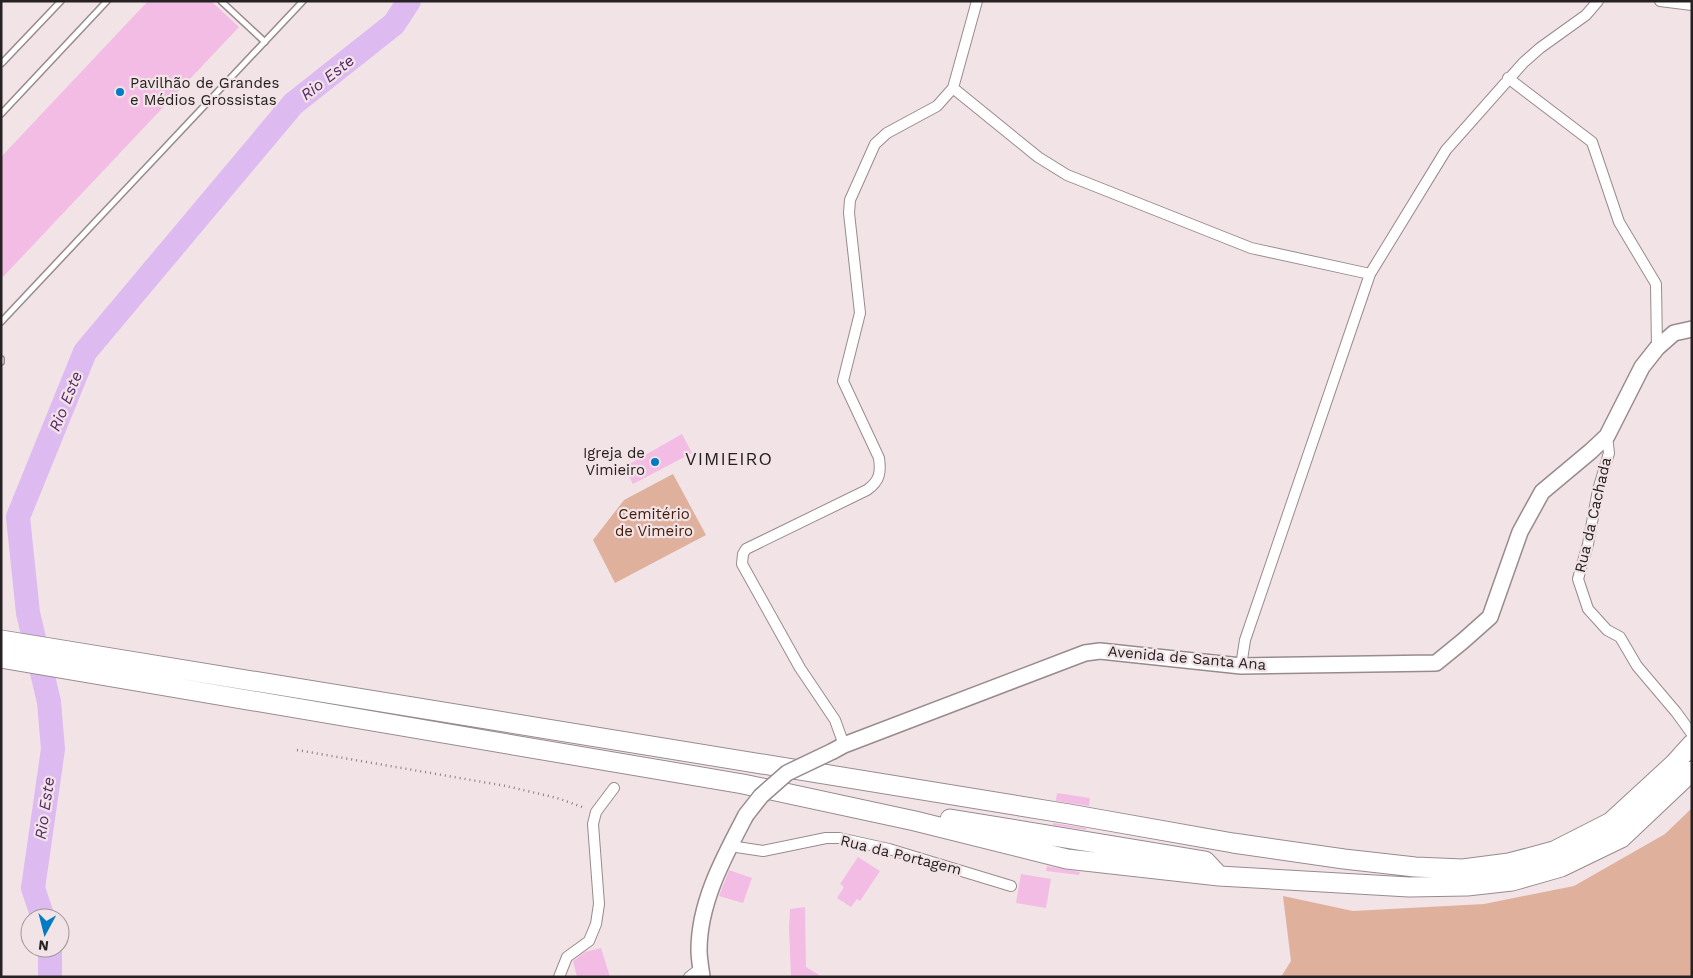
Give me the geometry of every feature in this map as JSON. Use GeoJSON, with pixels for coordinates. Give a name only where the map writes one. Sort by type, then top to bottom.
{"type":"FeatureCollection","features":[{"type":"Feature","properties":{"kind":"highway"},"geometry":{"type":"LineString","coordinates":[[1,640],[123,669],[743,784],[915,821],[1067,859],[1219,876],[1410,887],[1467,886],[1512,881],[1561,867],[1621,838],[1692,771]]}},
{"type":"Feature","properties":{"kind":"highway"},"geometry":{"type":"LineString","coordinates":[[1,658],[123,669],[917,790],[1344,859],[1463,870],[1509,863],[1554,851],[1611,822],[1674,764],[1692,744]]}},
{"type":"Feature","properties":{"kind":"street"},"geometry":{"type":"LineString","coordinates":[[838,748],[835,720],[800,668],[742,564],[742,558],[746,549],[867,490],[879,479],[879,458],[843,381],[860,313],[849,212],[850,200],[875,144],[887,133],[937,106],[953,88],[977,1]]}},
{"type":"Feature","properties":{"kind":"street"},"geometry":{"type":"LineString","coordinates":[[1241,666],[1245,640],[1370,274],[1446,150],[1508,78],[1540,48],[1586,15],[1598,1]]}},
{"type":"Feature","properties":{"kind":"street"},"geometry":{"type":"LineString","coordinates":[[1660,1],[1692,5]]}},
{"type":"Feature","properties":{"kind":"street"},"geometry":{"type":"LineString","coordinates":[[1508,78],[1592,142],[1619,222],[1656,284],[1657,348]]}},
{"type":"Feature","properties":{"kind":"street"},"geometry":{"type":"LineString","coordinates":[[953,88],[1038,157],[1067,175],[1251,248],[1370,274]]}},
{"type":"Feature","properties":{"kind":"street","name":"Avenida de Santa Ana"},"geometry":{"type":"LineString","coordinates":[[697,974],[703,918],[714,880],[746,815],[761,796],[787,774],[838,748],[1085,653],[1100,651],[1241,666],[1436,663],[1490,617],[1520,532],[1542,492],[1607,436],[1642,367],[1657,348],[1674,333],[1692,329]]}},
{"type":"Feature","properties":{"kind":"street","name":"Rua da Cachada"},"geometry":{"type":"LineString","coordinates":[[1607,436],[1609,453],[1598,490],[1588,544],[1578,579],[1588,609],[1607,630],[1620,637],[1637,666],[1692,734]]}},
{"type":"Feature","properties":{"kind":"street"},"geometry":{"type":"LineString","coordinates":[[559,977],[567,957],[589,941],[596,924],[599,904],[593,824],[596,812],[614,788]]}},
{"type":"Feature","properties":{"kind":"street","name":"Rua da Portagem"},"geometry":{"type":"LineString","coordinates":[[730,846],[763,851],[826,838],[847,839],[889,849],[1011,886]]}},
{"type":"Feature","properties":{"kind":"lane"},"geometry":{"type":"LineString","coordinates":[[1,64],[61,1]]}},
{"type":"Feature","properties":{"kind":"lane"},"geometry":{"type":"LineString","coordinates":[[1,114],[107,1]]}},
{"type":"Feature","properties":{"kind":"lane"},"geometry":{"type":"LineString","coordinates":[[221,1],[265,42]]}},
{"type":"Feature","properties":{"kind":"lane"},"geometry":{"type":"LineString","coordinates":[[1,322],[303,1]]}},
{"type":"Feature","properties":{"kind":"path"},"geometry":{"type":"LineString","coordinates":[[297,750],[506,786],[557,798],[596,812]]}},
{"type":"Feature","properties":{"kind":"green space","name":"Cemitério de Vimeiro"},"geometry":{"type":"Polygon","coordinates":[[[673,474],[706,535],[615,583],[593,540],[624,500],[673,474]]]}},
{"type":"Feature","properties":{"kind":"green space"},"geometry":{"type":"Polygon","coordinates":[[[1692,808],[1692,977],[1281,977],[1291,961],[1283,896],[1353,911],[1484,904],[1574,886],[1665,834],[1692,808]]]}},
{"type":"Feature","properties":{"kind":"building","name":"Pavilhão de Grandes e Médios Grossistas"},"geometry":{"type":"Polygon","coordinates":[[[148,1],[211,1],[239,27],[1,279],[1,157],[148,1]]]}},
{"type":"Feature","properties":{"kind":"building","name":"Igreja de Vimieiro"},"geometry":{"type":"Polygon","coordinates":[[[682,434],[692,453],[633,484],[624,467],[682,434]]]}},
{"type":"Feature","properties":{"kind":"building"},"geometry":{"type":"Polygon","coordinates":[[[1057,793],[1090,798],[1089,806],[1056,801],[1057,793]]]}},
{"type":"Feature","properties":{"kind":"building"},"geometry":{"type":"Polygon","coordinates":[[[1053,823],[1086,828],[1086,830],[1053,825],[1053,823]]]}},
{"type":"Feature","properties":{"kind":"building"},"geometry":{"type":"Polygon","coordinates":[[[858,857],[880,871],[860,901],[857,899],[851,907],[837,898],[844,887],[840,884],[858,857]]]}},
{"type":"Feature","properties":{"kind":"building"},"geometry":{"type":"Polygon","coordinates":[[[1047,866],[1080,872],[1079,875],[1046,871],[1047,866]]]}},
{"type":"Feature","properties":{"kind":"building"},"geometry":{"type":"Polygon","coordinates":[[[729,870],[752,878],[743,903],[719,896],[729,870]]]}},
{"type":"Feature","properties":{"kind":"building"},"geometry":{"type":"Polygon","coordinates":[[[1021,874],[1051,879],[1046,908],[1016,903],[1021,874]]]}},
{"type":"Feature","properties":{"kind":"building"},"geometry":{"type":"Polygon","coordinates":[[[805,907],[806,967],[822,977],[791,977],[790,909],[805,907]]]}},
{"type":"Feature","properties":{"kind":"building"},"geometry":{"type":"Polygon","coordinates":[[[601,948],[610,977],[577,977],[573,961],[585,952],[601,948]]]}},
{"type":"Feature","properties":{"kind":"waterway","name":"Rio Este"},"geometry":{"type":"LineString","coordinates":[[40,908],[33,888],[53,749],[49,702],[28,613],[18,517],[85,352],[293,104],[394,24],[409,1]]}},
{"type":"Feature","properties":{"kind":"waterway","name":"Rio Este"},"geometry":{"type":"LineString","coordinates":[[50,958],[50,977]]}},
{"type":"Feature","properties":{"kind":"place","name":"Pavilhão de Grandes e Médios Grossistas"},"geometry":{"type":"Point","coordinates":[120,92]}},
{"type":"Feature","properties":{"kind":"place","name":"Igreja de Vimieiro"},"geometry":{"type":"Point","coordinates":[655,462]}},
{"type":"Feature","properties":{"kind":"district","name":"VIMIEIRO"},"geometry":{"type":"Point","coordinates":[729,459]}}]}
